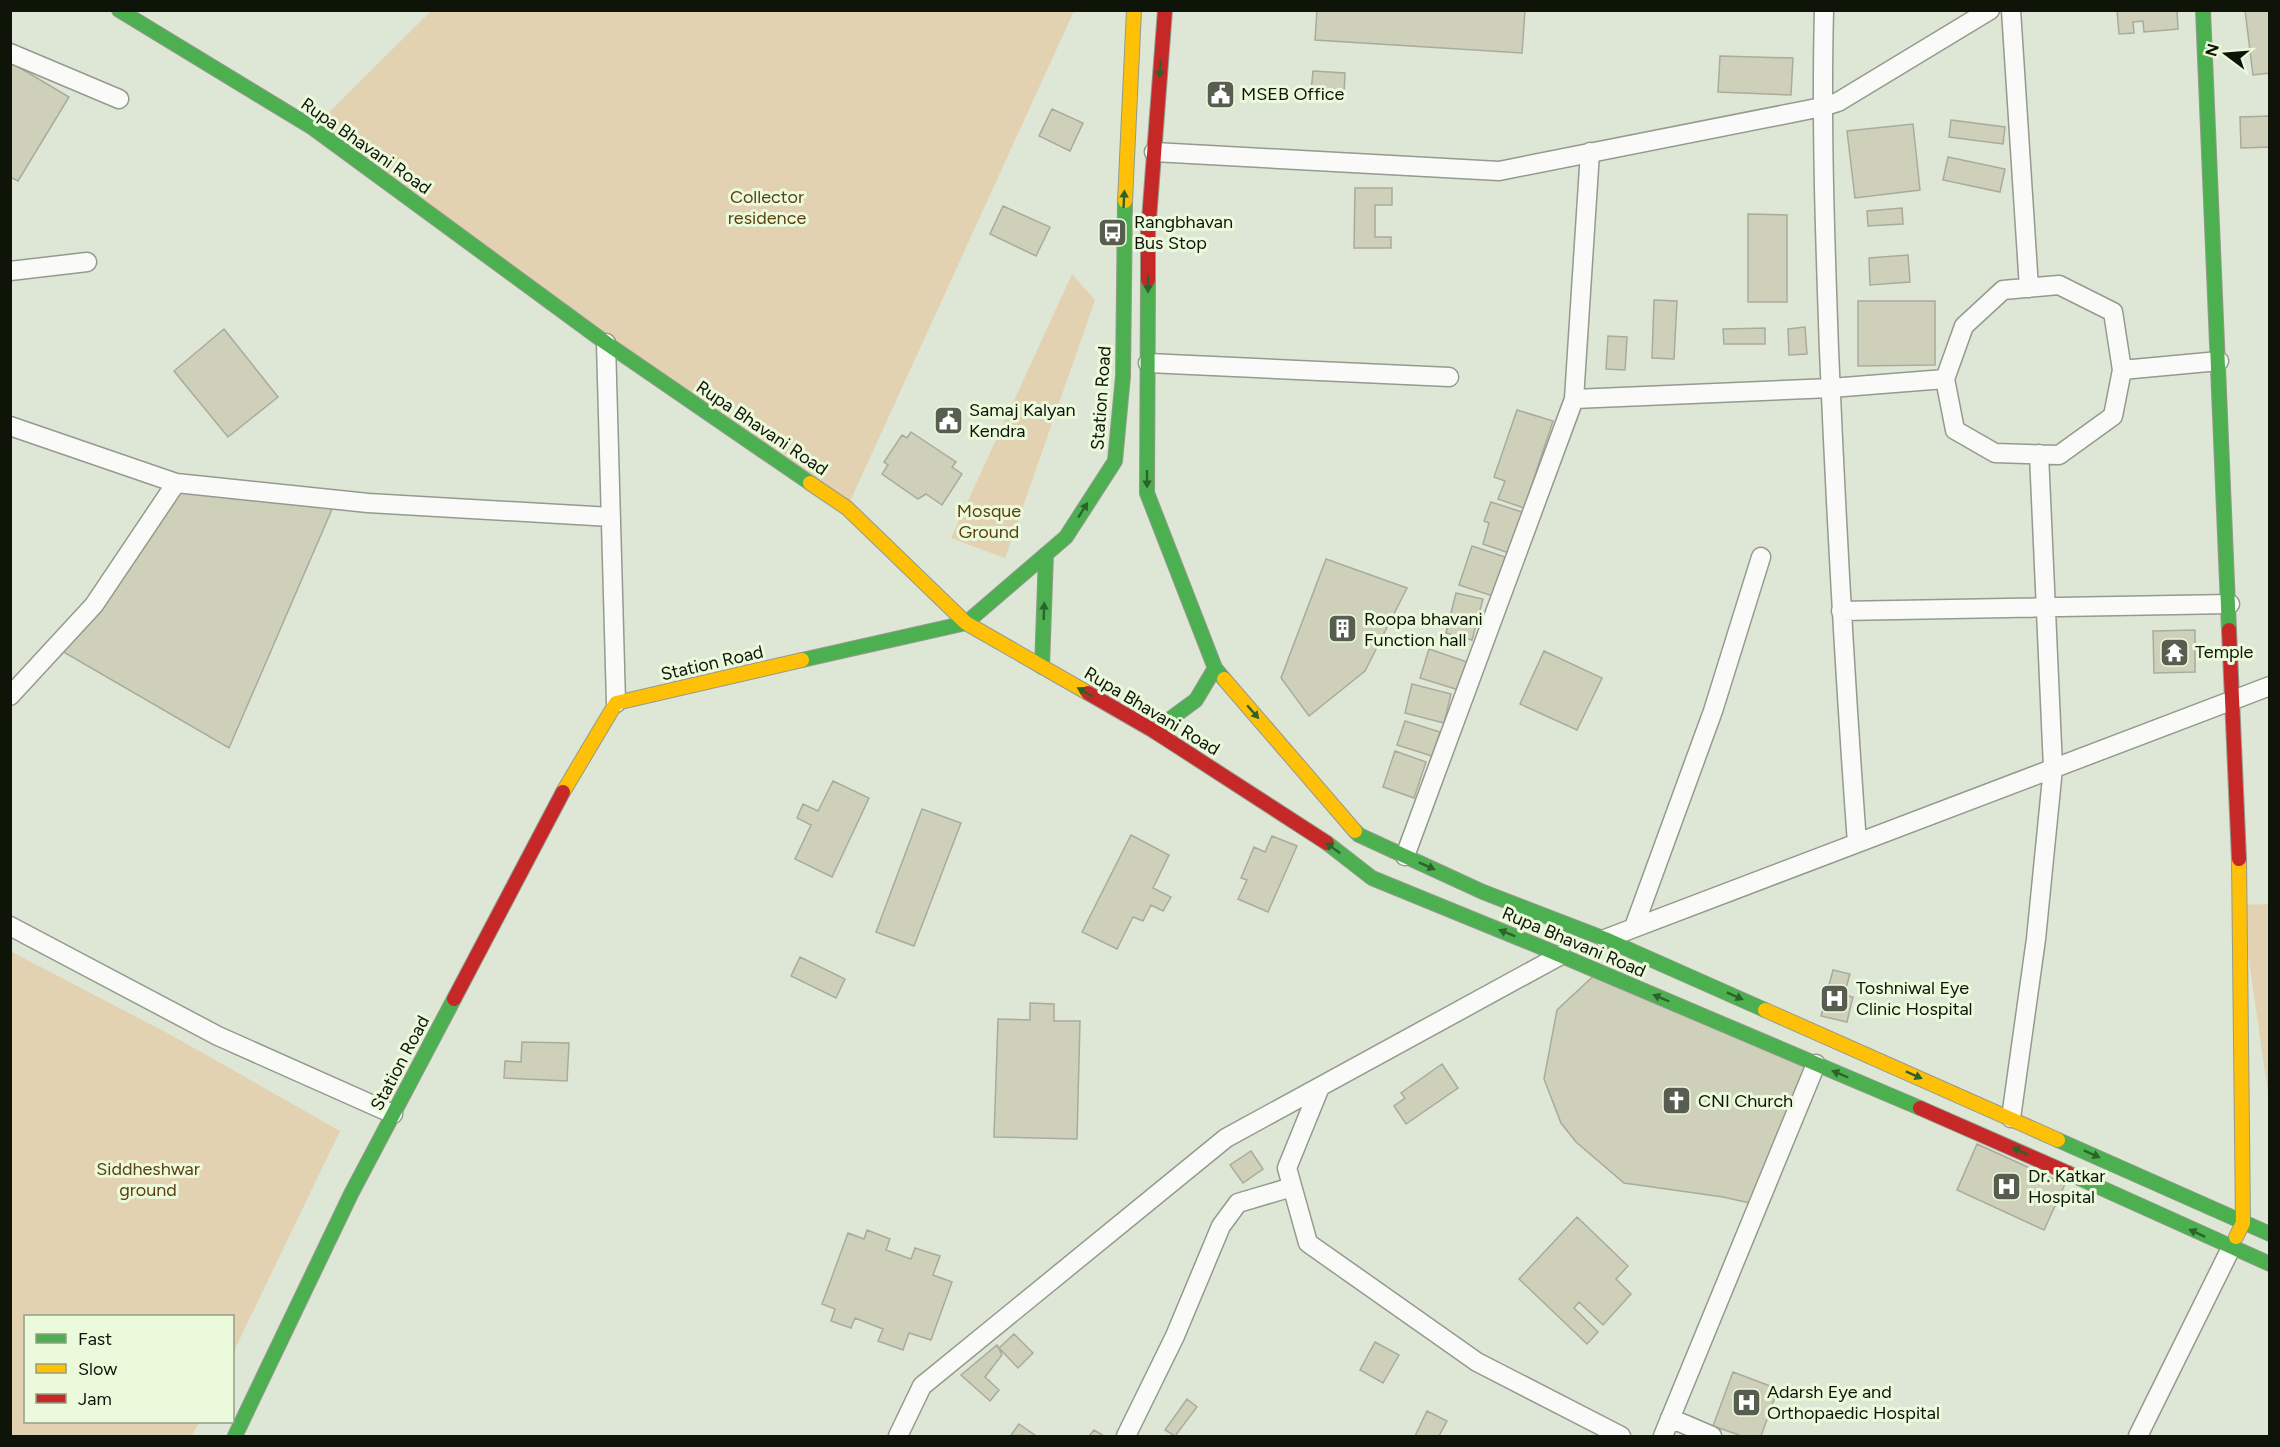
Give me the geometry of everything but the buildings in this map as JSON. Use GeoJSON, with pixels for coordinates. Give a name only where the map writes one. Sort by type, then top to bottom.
{"type":"FeatureCollection","features":[{"type":"Feature","properties":{"kind":"main road","name":"Rupa Bhavani Road"},"geometry":{"type":"LineString","coordinates":[[119,10],[313,128],[606,343],[847,508],[966,623],[1154,731],[1331,846],[1372,878],[1561,955],[1997,1140],[2270,1264]]}},
{"type":"Feature","properties":{"kind":"main road","name":"Station Road"},"geometry":{"type":"LineString","coordinates":[[236,1437],[351,1194],[562,794],[616,703],[966,623],[1066,537],[1115,461],[1123,376],[1124,214],[1134,10]]}},
{"type":"Feature","properties":{"kind":"main road"},"geometry":{"type":"LineString","coordinates":[[1164,10],[1148,233],[1147,493],[1215,668],[1359,835],[1483,892],[1605,939],[2270,1234]]}},
{"type":"Feature","properties":{"kind":"main road"},"geometry":{"type":"LineString","coordinates":[[2204,10],[2241,905],[2243,1223],[2231,1248]]}},
{"type":"Feature","properties":{"kind":"main road"},"geometry":{"type":"LineString","coordinates":[[1042,667],[1046,554]]}},
{"type":"Feature","properties":{"kind":"main road"},"geometry":{"type":"LineString","coordinates":[[1154,731],[1196,700],[1215,668]]}},
{"type":"Feature","properties":{"kind":"street"},"geometry":{"type":"LineString","coordinates":[[1824,10],[1822,107],[1831,388],[1841,611],[1857,843]]}},
{"type":"Feature","properties":{"kind":"street"},"geometry":{"type":"LineString","coordinates":[[1154,152],[1499,171],[1838,102],[1990,10]]}},
{"type":"Feature","properties":{"kind":"street"},"geometry":{"type":"LineString","coordinates":[[2011,10],[2029,288]]}},
{"type":"Feature","properties":{"kind":"street"},"geometry":{"type":"LineString","coordinates":[[10,53],[119,99]]}},
{"type":"Feature","properties":{"kind":"street"},"geometry":{"type":"LineString","coordinates":[[1405,856],[1574,399],[1590,152]]}},
{"type":"Feature","properties":{"kind":"street"},"geometry":{"type":"LineString","coordinates":[[10,271],[87,262]]}},
{"type":"Feature","properties":{"kind":"street"},"geometry":{"type":"LineString","coordinates":[[2059,285],[2113,312],[2122,370],[2113,416],[2059,455],[1995,453],[1955,430],[1945,379],[1964,326],[2003,290],[2059,285]]}},
{"type":"Feature","properties":{"kind":"street"},"geometry":{"type":"LineString","coordinates":[[606,343],[616,703]]}},
{"type":"Feature","properties":{"kind":"street"},"geometry":{"type":"LineString","coordinates":[[2122,370],[2219,361]]}},
{"type":"Feature","properties":{"kind":"street"},"geometry":{"type":"LineString","coordinates":[[1148,363],[1449,378]]}},
{"type":"Feature","properties":{"kind":"street"},"geometry":{"type":"LineString","coordinates":[[1574,399],[1831,388],[1945,379]]}},
{"type":"Feature","properties":{"kind":"street"},"geometry":{"type":"LineString","coordinates":[[10,426],[176,483],[368,503],[611,517]]}},
{"type":"Feature","properties":{"kind":"street"},"geometry":{"type":"LineString","coordinates":[[2011,1118],[2036,939],[2053,768],[2039,454]]}},
{"type":"Feature","properties":{"kind":"street"},"geometry":{"type":"LineString","coordinates":[[10,696],[94,605],[176,483]]}},
{"type":"Feature","properties":{"kind":"street"},"geometry":{"type":"LineString","coordinates":[[1634,927],[1713,711],[1761,557]]}},
{"type":"Feature","properties":{"kind":"street"},"geometry":{"type":"LineString","coordinates":[[1841,611],[2230,604]]}},
{"type":"Feature","properties":{"kind":"street"},"geometry":{"type":"LineString","coordinates":[[1605,939],[2270,686]]}},
{"type":"Feature","properties":{"kind":"street"},"geometry":{"type":"LineString","coordinates":[[10,926],[219,1036],[393,1114]]}},
{"type":"Feature","properties":{"kind":"street"},"geometry":{"type":"LineString","coordinates":[[898,1437],[922,1386],[1226,1138],[1561,955]]}},
{"type":"Feature","properties":{"kind":"street"},"geometry":{"type":"LineString","coordinates":[[1663,1437],[1816,1064]]}},
{"type":"Feature","properties":{"kind":"street"},"geometry":{"type":"LineString","coordinates":[[1320,1087],[1287,1168],[1308,1243],[1477,1362],[1622,1437]]}},
{"type":"Feature","properties":{"kind":"street"},"geometry":{"type":"LineString","coordinates":[[1126,1437],[1175,1336],[1221,1226],[1238,1203],[1292,1187]]}},
{"type":"Feature","properties":{"kind":"street"},"geometry":{"type":"LineString","coordinates":[[2138,1437],[2231,1248]]}},
{"type":"Feature","properties":{"kind":"street"},"geometry":{"type":"LineString","coordinates":[[1670,1418],[1712,1437]]}},
{"type":"Feature","properties":{"kind":"green space","name":"Collector residence"},"geometry":{"type":"Polygon","coordinates":[[[431,11],[1074,11],[847,508],[313,128],[431,11]]]}},
{"type":"Feature","properties":{"kind":"green space","name":"Mosque Ground"},"geometry":{"type":"Polygon","coordinates":[[[1072,274],[1095,300],[1005,558],[951,538],[1072,274]]]}},
{"type":"Feature","properties":{"kind":"green space"},"geometry":{"type":"Polygon","coordinates":[[[2269,904],[2269,1100],[2241,905],[2269,904]]]}},
{"type":"Feature","properties":{"kind":"green space","name":"Siddheshwar ground"},"geometry":{"type":"Polygon","coordinates":[[[10,951],[171,1035],[340,1131],[234,1351],[234,1315],[24,1315],[24,1423],[198,1423],[192,1436],[11,1436],[10,951]]]}},
{"type":"Feature","properties":{"kind":"traffic: fast"},"geometry":{"type":"LineString","coordinates":[[119,10],[313,128],[606,343],[810,483]]}},
{"type":"Feature","properties":{"kind":"traffic: fast"},"geometry":{"type":"LineString","coordinates":[[2203,10],[2229,630]]}},
{"type":"Feature","properties":{"kind":"traffic: fast"},"geometry":{"type":"LineString","coordinates":[[802,660],[966,623],[1066,537],[1115,461],[1123,376],[1125,201]]}},
{"type":"Feature","properties":{"kind":"traffic: fast"},"geometry":{"type":"LineString","coordinates":[[1148,280],[1147,493],[1215,668],[1224,679]]}},
{"type":"Feature","properties":{"kind":"traffic: fast"},"geometry":{"type":"LineString","coordinates":[[1042,667],[1046,554]]}},
{"type":"Feature","properties":{"kind":"traffic: fast"},"geometry":{"type":"LineString","coordinates":[[1154,731],[1196,700],[1215,668]]}},
{"type":"Feature","properties":{"kind":"traffic: fast"},"geometry":{"type":"LineString","coordinates":[[1355,831],[1359,835],[1483,892],[1605,939],[1765,1010]]}},
{"type":"Feature","properties":{"kind":"traffic: fast"},"geometry":{"type":"LineString","coordinates":[[1327,843],[1372,878],[1920,1108]]}},
{"type":"Feature","properties":{"kind":"traffic: fast"},"geometry":{"type":"LineString","coordinates":[[235,1436],[351,1194],[454,999]]}},
{"type":"Feature","properties":{"kind":"traffic: fast"},"geometry":{"type":"LineString","coordinates":[[2058,1140],[2270,1234]]}},
{"type":"Feature","properties":{"kind":"traffic: fast"},"geometry":{"type":"LineString","coordinates":[[2068,1173],[2270,1264]]}},
{"type":"Feature","properties":{"kind":"traffic: slow"},"geometry":{"type":"LineString","coordinates":[[1125,201],[1134,10]]}},
{"type":"Feature","properties":{"kind":"traffic: slow"},"geometry":{"type":"LineString","coordinates":[[810,483],[847,508],[966,623],[1088,693]]}},
{"type":"Feature","properties":{"kind":"traffic: slow"},"geometry":{"type":"LineString","coordinates":[[563,792],[616,703],[802,660]]}},
{"type":"Feature","properties":{"kind":"traffic: slow"},"geometry":{"type":"LineString","coordinates":[[1224,679],[1355,831]]}},
{"type":"Feature","properties":{"kind":"traffic: slow"},"geometry":{"type":"LineString","coordinates":[[2236,1237],[2243,1223],[2239,859]]}},
{"type":"Feature","properties":{"kind":"traffic: slow"},"geometry":{"type":"LineString","coordinates":[[1765,1010],[2058,1140]]}},
{"type":"Feature","properties":{"kind":"traffic: jam"},"geometry":{"type":"LineString","coordinates":[[1148,280],[1148,233],[1165,10]]}},
{"type":"Feature","properties":{"kind":"traffic: jam"},"geometry":{"type":"LineString","coordinates":[[2229,630],[2239,859]]}},
{"type":"Feature","properties":{"kind":"traffic: jam"},"geometry":{"type":"LineString","coordinates":[[1088,693],[1154,731],[1327,843]]}},
{"type":"Feature","properties":{"kind":"traffic: jam"},"geometry":{"type":"LineString","coordinates":[[454,999],[563,792]]}},
{"type":"Feature","properties":{"kind":"traffic: jam"},"geometry":{"type":"LineString","coordinates":[[1920,1108],[2068,1173]]}},
{"type":"Feature","properties":{"kind":"place","name":"MSEB Office"},"geometry":{"type":"Point","coordinates":[1220,94]}},
{"type":"Feature","properties":{"kind":"place","name":"Rangbhavan Bus Stop"},"geometry":{"type":"Point","coordinates":[1113,232]}},
{"type":"Feature","properties":{"kind":"place","name":"Samaj Kalyan Kendra"},"geometry":{"type":"Point","coordinates":[948,420]}},
{"type":"Feature","properties":{"kind":"place","name":"Roopa bhavani Function hall"},"geometry":{"type":"Point","coordinates":[1343,629]}},
{"type":"Feature","properties":{"kind":"place","name":"Temple"},"geometry":{"type":"Point","coordinates":[2174,652]}},
{"type":"Feature","properties":{"kind":"place","name":"Toshniwal Eye Clinic Hospital"},"geometry":{"type":"Point","coordinates":[1835,998]}},
{"type":"Feature","properties":{"kind":"place","name":"CNI Church"},"geometry":{"type":"Point","coordinates":[1677,1101]}},
{"type":"Feature","properties":{"kind":"place","name":"Dr. Katkar Hospital"},"geometry":{"type":"Point","coordinates":[2007,1186]}},
{"type":"Feature","properties":{"kind":"place","name":"Adarsh Eye and Orthopaedic Hospital"},"geometry":{"type":"Point","coordinates":[1746,1402]}}]}
